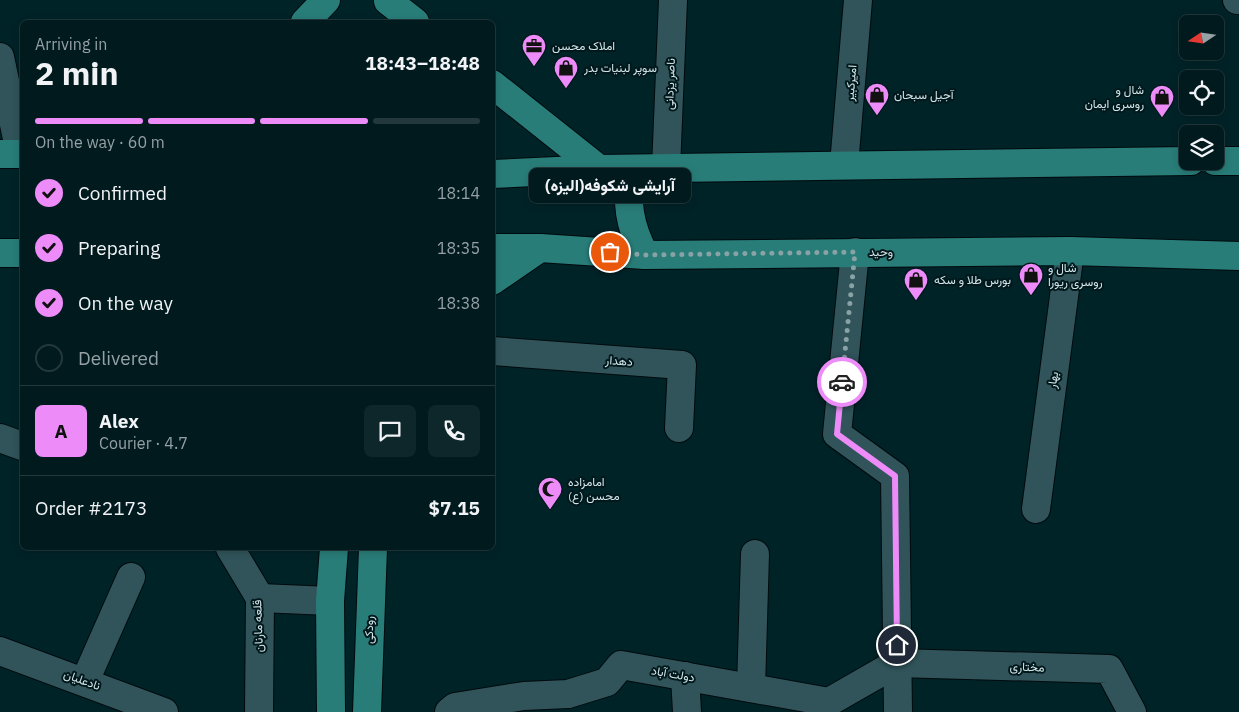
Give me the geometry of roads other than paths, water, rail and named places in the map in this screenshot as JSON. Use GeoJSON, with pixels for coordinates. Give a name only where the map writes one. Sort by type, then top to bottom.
{"type":"FeatureCollection","features":[{"type":"Feature","properties":{"kind":"main road"},"geometry":{"type":"LineString","coordinates":[[306,20],[326,0]]}},
{"type":"Feature","properties":{"kind":"main road"},"geometry":{"type":"LineString","coordinates":[[331,0],[333,20]]}},
{"type":"Feature","properties":{"kind":"main road"},"geometry":{"type":"LineString","coordinates":[[388,8],[411,20]]}},
{"type":"Feature","properties":{"kind":"main road"},"geometry":{"type":"LineString","coordinates":[[495,86],[599,169]]}},
{"type":"Feature","properties":{"kind":"main road"},"geometry":{"type":"LineString","coordinates":[[495,174],[599,169],[1179,161]]}},
{"type":"Feature","properties":{"kind":"main road"},"geometry":{"type":"LineString","coordinates":[[1224,161],[1239,161]]}},
{"type":"Feature","properties":{"kind":"main road"},"geometry":{"type":"LineString","coordinates":[[631,169],[627,191],[628,214],[634,235],[645,255]]}},
{"type":"Feature","properties":{"kind":"main road","name":"وحید"},"geometry":{"type":"LineString","coordinates":[[495,248],[540,248],[645,255],[1070,251],[1239,256]]}},
{"type":"Feature","properties":{"kind":"main road"},"geometry":{"type":"LineString","coordinates":[[495,279],[540,248]]}},
{"type":"Feature","properties":{"kind":"main road"},"geometry":{"type":"LineString","coordinates":[[0,253],[20,253]]}},
{"type":"Feature","properties":{"kind":"main road"},"geometry":{"type":"LineString","coordinates":[[331,712],[330,601],[334,550]]}},
{"type":"Feature","properties":{"kind":"main road","name":"رودکی"},"geometry":{"type":"LineString","coordinates":[[367,712],[374,550]]}},
{"type":"Feature","properties":{"kind":"street","name":"ناصر یزدانی"},"geometry":{"type":"LineString","coordinates":[[666,168],[673,0]]}},
{"type":"Feature","properties":{"kind":"street","name":"امیرکبیر"},"geometry":{"type":"LineString","coordinates":[[844,165],[858,0]]}},
{"type":"Feature","properties":{"kind":"street"},"geometry":{"type":"LineString","coordinates":[[0,57],[14,154]]}},
{"type":"Feature","properties":{"kind":"street","name":"بهار"},"geometry":{"type":"LineString","coordinates":[[1036,509],[1070,251]]}},
{"type":"Feature","properties":{"kind":"street"},"geometry":{"type":"LineString","coordinates":[[855,252],[837,434],[895,476],[898,712]]}},
{"type":"Feature","properties":{"kind":"street","name":"دهدار"},"geometry":{"type":"LineString","coordinates":[[495,351],[682,366],[679,428]]}},
{"type":"Feature","properties":{"kind":"street"},"geometry":{"type":"LineString","coordinates":[[0,438],[20,445]]}},
{"type":"Feature","properties":{"kind":"street","name":"قلعه مارنان"},"geometry":{"type":"LineString","coordinates":[[231,550],[260,598],[259,712]]}},
{"type":"Feature","properties":{"kind":"street"},"geometry":{"type":"LineString","coordinates":[[751,688],[755,554]]}},
{"type":"Feature","properties":{"kind":"street"},"geometry":{"type":"LineString","coordinates":[[85,681],[131,577]]}},
{"type":"Feature","properties":{"kind":"street"},"geometry":{"type":"LineString","coordinates":[[260,598],[330,601]]}},
{"type":"Feature","properties":{"kind":"street","name":"نادعلیان"},"geometry":{"type":"LineString","coordinates":[[0,651],[85,681],[124,704],[164,712]]}},
{"type":"Feature","properties":{"kind":"street","name":"دولت آباد"},"geometry":{"type":"LineString","coordinates":[[449,712],[455,707],[524,696],[568,694],[607,682],[622,665],[829,702],[897,663]]}},
{"type":"Feature","properties":{"kind":"street","name":"مختاری"},"geometry":{"type":"LineString","coordinates":[[897,663],[1109,669],[1132,712]]}},
{"type":"Feature","properties":{"kind":"street"},"geometry":{"type":"LineString","coordinates":[[684,676],[687,712]]}},
{"type":"Feature","properties":{"kind":"place","name":"املاک محسن"},"geometry":{"type":"Point","coordinates":[534,67]}},
{"type":"Feature","properties":{"kind":"place","name":"سوپر لبنیات بدر"},"geometry":{"type":"Point","coordinates":[566,89]}},
{"type":"Feature","properties":{"kind":"place","name":"آجیل سبحان"},"geometry":{"type":"Point","coordinates":[877,116]}},
{"type":"Feature","properties":{"kind":"place","name":"شال و روسری ایمان"},"geometry":{"type":"Point","coordinates":[1162,118]}},
{"type":"Feature","properties":{"kind":"place","name":"آرایشی شکوفه(الیزه)"},"geometry":{"type":"Point","coordinates":[610,252]}},
{"type":"Feature","properties":{"kind":"place","name":"شال و روسری ریورا"},"geometry":{"type":"Point","coordinates":[1031,296]}},
{"type":"Feature","properties":{"kind":"place","name":"بورس طلا و سکه"},"geometry":{"type":"Point","coordinates":[916,301]}},
{"type":"Feature","properties":{"kind":"place","name":"امامزاده محسن (ع)"},"geometry":{"type":"Point","coordinates":[550,510]}}]}
